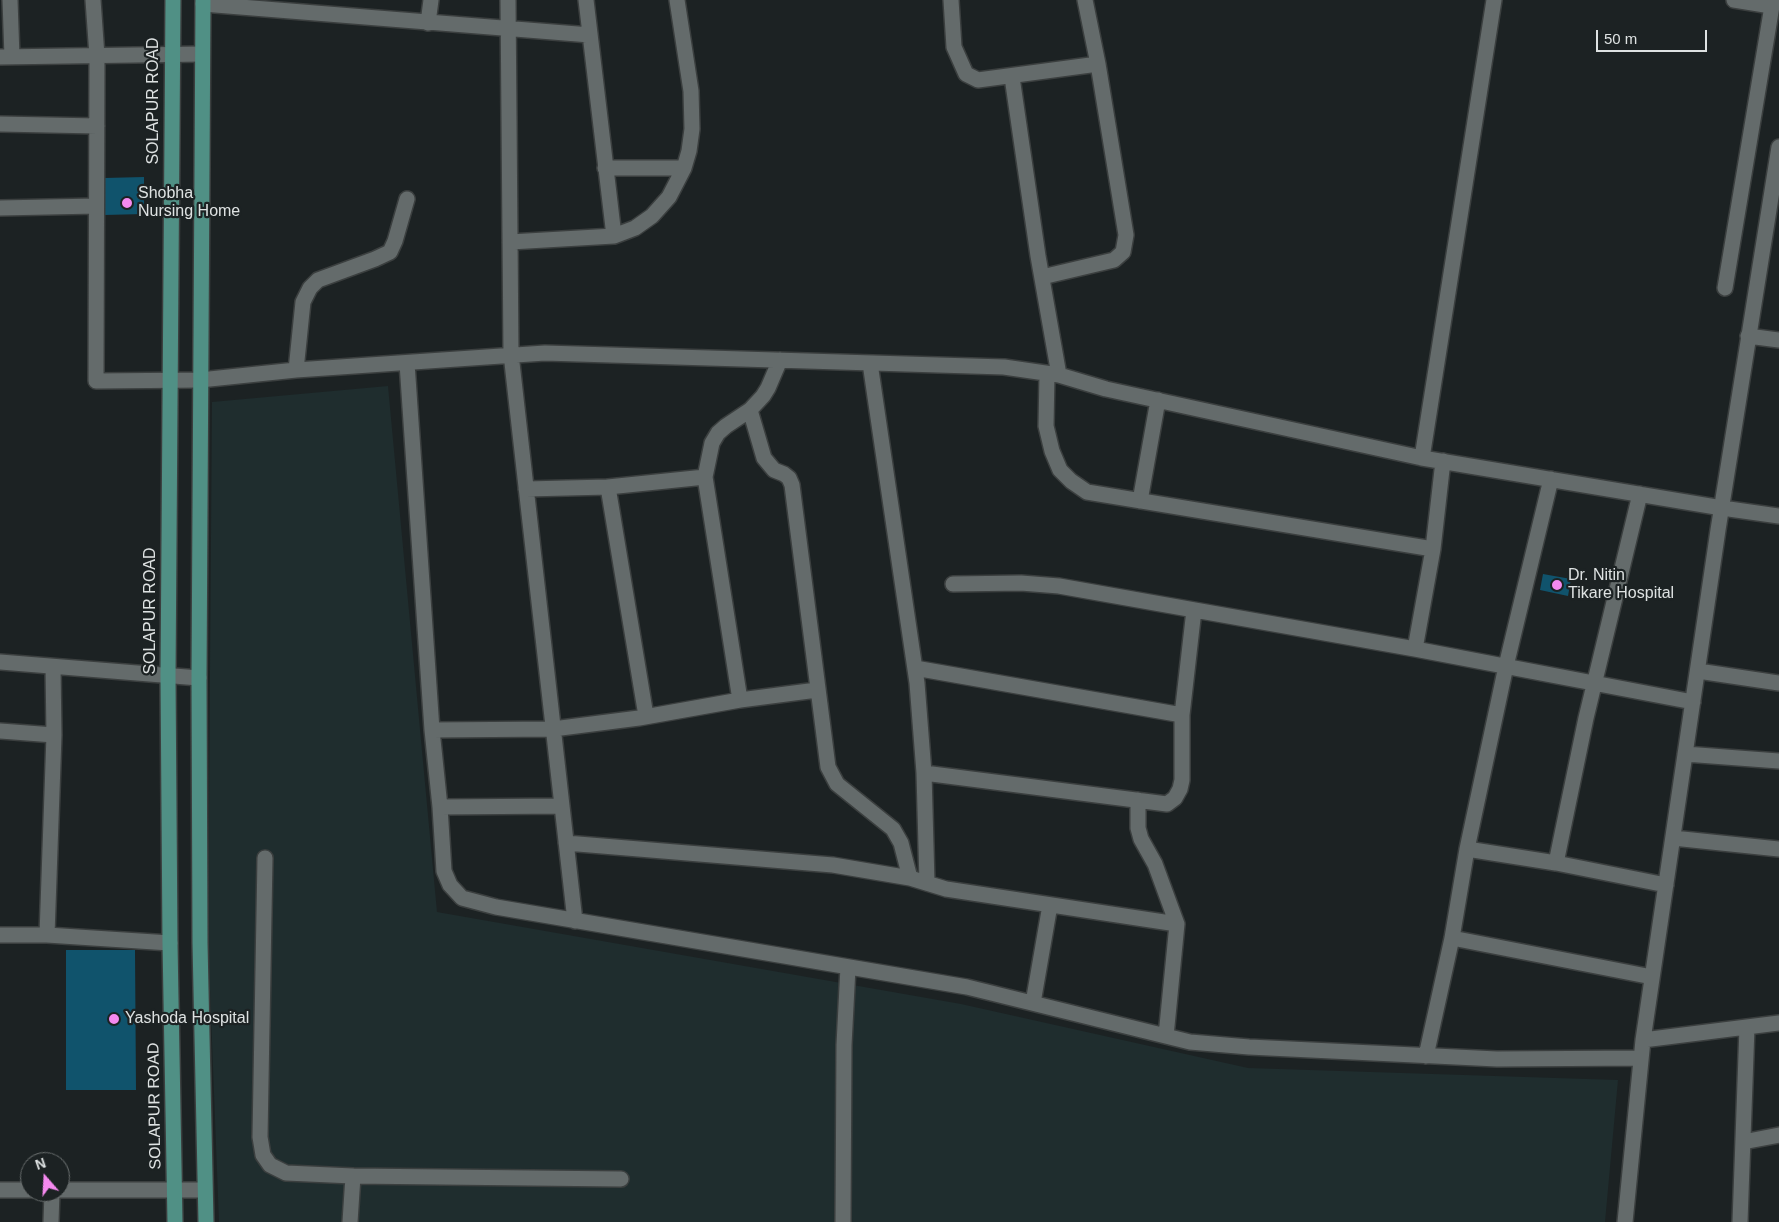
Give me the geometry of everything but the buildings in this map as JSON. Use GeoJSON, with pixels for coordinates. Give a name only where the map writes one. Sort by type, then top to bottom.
{"type":"FeatureCollection","features":[{"type":"Feature","properties":{"kind":"main road","name":"SOLAPUR ROAD"},"geometry":{"type":"LineString","coordinates":[[173,0],[168,676],[175,1222]]}},
{"type":"Feature","properties":{"kind":"main road"},"geometry":{"type":"LineString","coordinates":[[203,2],[199,678],[200,943],[206,1222]]}},
{"type":"Feature","properties":{"kind":"street"},"geometry":{"type":"LineString","coordinates":[[10,0],[6,57],[202,54]]}},
{"type":"Feature","properties":{"kind":"street"},"geometry":{"type":"LineString","coordinates":[[93,0],[97,56],[96,381],[200,380],[296,370],[546,353],[1004,367],[1053,374],[1158,400],[1422,458],[1779,516]]}},
{"type":"Feature","properties":{"kind":"street"},"geometry":{"type":"LineString","coordinates":[[428,23],[431,0]]}},
{"type":"Feature","properties":{"kind":"street"},"geometry":{"type":"LineString","coordinates":[[508,0],[511,354],[575,921]]}},
{"type":"Feature","properties":{"kind":"street"},"geometry":{"type":"LineString","coordinates":[[586,0],[614,236]]}},
{"type":"Feature","properties":{"kind":"street"},"geometry":{"type":"LineString","coordinates":[[510,242],[614,236],[635,228],[652,216],[669,197],[684,168],[689,151],[692,120],[691,91],[676,0]]}},
{"type":"Feature","properties":{"kind":"street"},"geometry":{"type":"LineString","coordinates":[[951,0],[954,47],[966,74],[978,80],[1098,64]]}},
{"type":"Feature","properties":{"kind":"street"},"geometry":{"type":"LineString","coordinates":[[1042,277],[1114,260],[1123,252],[1126,235],[1098,64],[1085,0]]}},
{"type":"Feature","properties":{"kind":"street"},"geometry":{"type":"LineString","coordinates":[[1422,458],[1494,0]]}},
{"type":"Feature","properties":{"kind":"street"},"geometry":{"type":"LineString","coordinates":[[1725,288],[1772,3],[1734,0]]}},
{"type":"Feature","properties":{"kind":"street"},"geometry":{"type":"LineString","coordinates":[[203,2],[300,6],[428,23],[590,35]]}},
{"type":"Feature","properties":{"kind":"street"},"geometry":{"type":"LineString","coordinates":[[1012,76],[1042,277],[1053,374],[1046,426],[1052,451],[1060,470],[1071,481],[1088,492],[1433,549]]}},
{"type":"Feature","properties":{"kind":"street"},"geometry":{"type":"LineString","coordinates":[[0,124],[97,126]]}},
{"type":"Feature","properties":{"kind":"street"},"geometry":{"type":"LineString","coordinates":[[1625,1222],[1643,1040],[1748,336],[1779,147]]}},
{"type":"Feature","properties":{"kind":"street"},"geometry":{"type":"LineString","coordinates":[[605,168],[684,168]]}},
{"type":"Feature","properties":{"kind":"street"},"geometry":{"type":"LineString","coordinates":[[296,370],[303,302],[310,288],[318,280],[390,252],[407,199]]}},
{"type":"Feature","properties":{"kind":"street"},"geometry":{"type":"LineString","coordinates":[[0,208],[96,206]]}},
{"type":"Feature","properties":{"kind":"street"},"geometry":{"type":"LineString","coordinates":[[1748,336],[1779,340]]}},
{"type":"Feature","properties":{"kind":"street"},"geometry":{"type":"LineString","coordinates":[[740,700],[705,477],[712,443],[718,433],[750,410],[768,388],[780,360]]}},
{"type":"Feature","properties":{"kind":"street"},"geometry":{"type":"LineString","coordinates":[[870,363],[915,668],[924,773],[927,883]]}},
{"type":"Feature","properties":{"kind":"street"},"geometry":{"type":"LineString","coordinates":[[406,364],[444,871],[450,885],[462,898],[496,907],[575,921],[967,987],[1190,1042],[1248,1048],[1497,1059],[1641,1058]]}},
{"type":"Feature","properties":{"kind":"street"},"geometry":{"type":"LineString","coordinates":[[1140,501],[1158,400]]}},
{"type":"Feature","properties":{"kind":"street"},"geometry":{"type":"LineString","coordinates":[[750,410],[764,458],[774,470],[789,478],[792,485],[828,767],[837,784],[881,818],[892,829],[901,844],[910,878]]}},
{"type":"Feature","properties":{"kind":"street"},"geometry":{"type":"LineString","coordinates":[[1414,649],[1433,549],[1443,460]]}},
{"type":"Feature","properties":{"kind":"street"},"geometry":{"type":"LineString","coordinates":[[526,489],[608,487],[705,477]]}},
{"type":"Feature","properties":{"kind":"street"},"geometry":{"type":"LineString","coordinates":[[1426,1056],[1452,938],[1467,849],[1506,666],[1551,479]]}},
{"type":"Feature","properties":{"kind":"street"},"geometry":{"type":"LineString","coordinates":[[608,487],[646,716]]}},
{"type":"Feature","properties":{"kind":"street"},"geometry":{"type":"LineString","coordinates":[[1556,863],[1594,683],[1640,494]]}},
{"type":"Feature","properties":{"kind":"street"},"geometry":{"type":"LineString","coordinates":[[953,584],[1021,583],[1059,586],[1414,649],[1693,702]]}},
{"type":"Feature","properties":{"kind":"street"},"geometry":{"type":"LineString","coordinates":[[924,773],[1167,804],[1175,798],[1182,780],[1182,715],[1194,610]]}},
{"type":"Feature","properties":{"kind":"street"},"geometry":{"type":"LineString","coordinates":[[0,662],[199,678]]}},
{"type":"Feature","properties":{"kind":"street"},"geometry":{"type":"LineString","coordinates":[[47,935],[54,735],[53,667]]}},
{"type":"Feature","properties":{"kind":"street"},"geometry":{"type":"LineString","coordinates":[[915,668],[1182,715]]}},
{"type":"Feature","properties":{"kind":"street"},"geometry":{"type":"LineString","coordinates":[[1698,671],[1779,683]]}},
{"type":"Feature","properties":{"kind":"street"},"geometry":{"type":"LineString","coordinates":[[432,730],[553,729],[817,690]]}},
{"type":"Feature","properties":{"kind":"street"},"geometry":{"type":"LineString","coordinates":[[0,732],[54,735]]}},
{"type":"Feature","properties":{"kind":"street"},"geometry":{"type":"LineString","coordinates":[[1685,754],[1779,761]]}},
{"type":"Feature","properties":{"kind":"street"},"geometry":{"type":"LineString","coordinates":[[1138,800],[1138,828],[1141,839],[1156,864],[1177,924],[1166,1036]]}},
{"type":"Feature","properties":{"kind":"street"},"geometry":{"type":"LineString","coordinates":[[440,807],[562,806]]}},
{"type":"Feature","properties":{"kind":"street"},"geometry":{"type":"LineString","coordinates":[[1673,838],[1779,849]]}},
{"type":"Feature","properties":{"kind":"street"},"geometry":{"type":"LineString","coordinates":[[566,843],[832,865],[910,878],[946,889],[1177,924]]}},
{"type":"Feature","properties":{"kind":"street"},"geometry":{"type":"LineString","coordinates":[[1467,849],[1556,863],[1666,885]]}},
{"type":"Feature","properties":{"kind":"street"},"geometry":{"type":"LineString","coordinates":[[265,858],[260,1137],[263,1155],[270,1166],[286,1174],[621,1179]]}},
{"type":"Feature","properties":{"kind":"street"},"geometry":{"type":"LineString","coordinates":[[1033,1003],[1050,905]]}},
{"type":"Feature","properties":{"kind":"street"},"geometry":{"type":"LineString","coordinates":[[0,934],[170,943]]}},
{"type":"Feature","properties":{"kind":"street"},"geometry":{"type":"LineString","coordinates":[[1452,938],[1652,978]]}},
{"type":"Feature","properties":{"kind":"street"},"geometry":{"type":"LineString","coordinates":[[843,1222],[844,1044],[848,967]]}},
{"type":"Feature","properties":{"kind":"street"},"geometry":{"type":"LineString","coordinates":[[1643,1040],[1779,1024]]}},
{"type":"Feature","properties":{"kind":"street"},"geometry":{"type":"LineString","coordinates":[[1740,1222],[1747,1027]]}},
{"type":"Feature","properties":{"kind":"street"},"geometry":{"type":"LineString","coordinates":[[1743,1142],[1779,1135]]}},
{"type":"Feature","properties":{"kind":"street"},"geometry":{"type":"LineString","coordinates":[[350,1222],[353,1176]]}},
{"type":"Feature","properties":{"kind":"street"},"geometry":{"type":"LineString","coordinates":[[0,1190],[20,1190]]}},
{"type":"Feature","properties":{"kind":"street"},"geometry":{"type":"LineString","coordinates":[[70,1190],[204,1190]]}},
{"type":"Feature","properties":{"kind":"street"},"geometry":{"type":"LineString","coordinates":[[51,1222],[52,1202]]}},
{"type":"Feature","properties":{"kind":"shaded area"},"geometry":{"type":"Polygon","coordinates":[[[388,386],[437,912],[961,1004],[1248,1068],[1618,1080],[1605,1222],[219,1222],[208,938],[212,402],[388,386]]]}},
{"type":"Feature","properties":{"kind":"place","name":"Shobha Nursing Home"},"geometry":{"type":"Point","coordinates":[127,203]}},
{"type":"Feature","properties":{"kind":"place","name":"Dr. Nitin Tikare Hospital"},"geometry":{"type":"Point","coordinates":[1557,585]}},
{"type":"Feature","properties":{"kind":"place","name":"Yashoda Hospital"},"geometry":{"type":"Point","coordinates":[114,1019]}}]}
